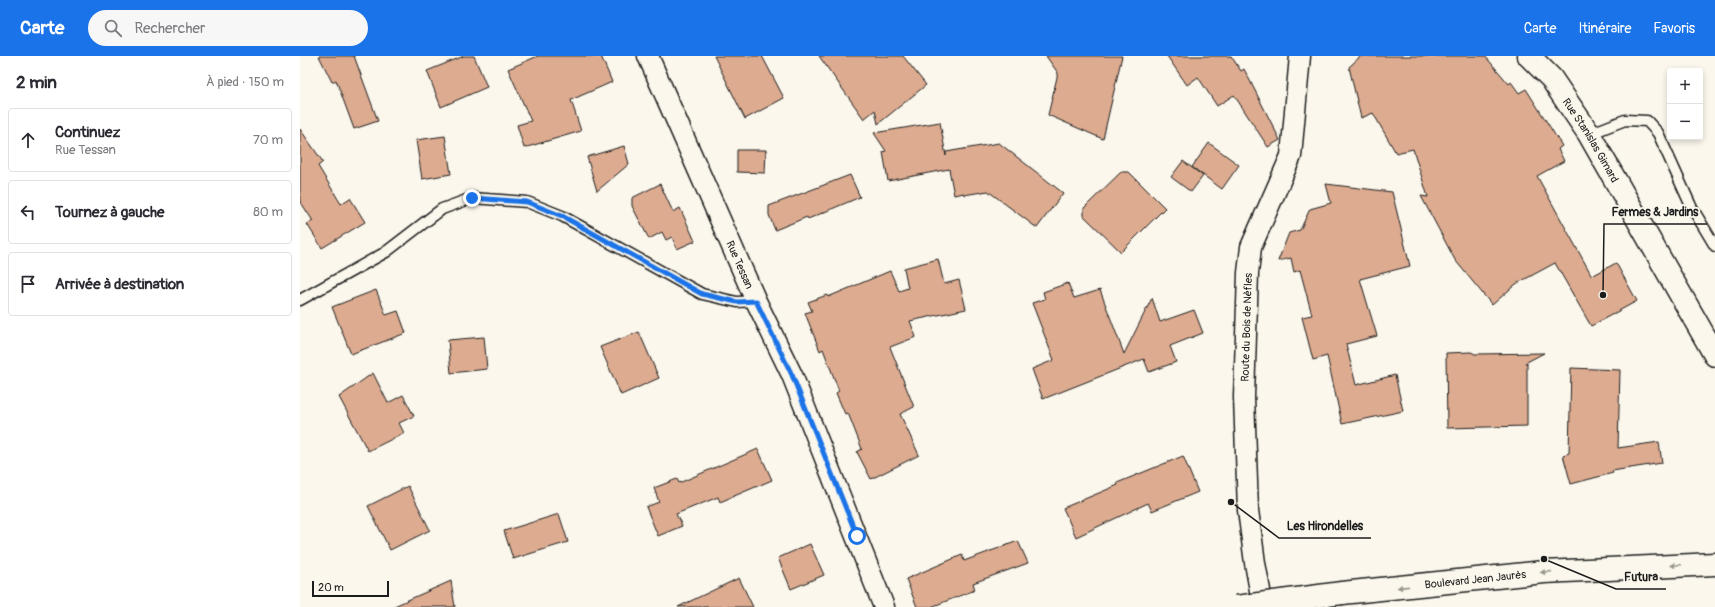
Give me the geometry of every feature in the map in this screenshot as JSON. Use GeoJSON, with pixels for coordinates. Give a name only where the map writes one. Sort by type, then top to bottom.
{"type":"FeatureCollection","features":[{"type":"Feature","properties":{"kind":"main road","name":"Rue Stanislas Gimard"},"geometry":{"type":"LineString","coordinates":[[1528,56],[1551,78],[1589,134],[1715,355]]}},
{"type":"Feature","properties":{"kind":"main road","name":"Boulevard Jean Jaurès"},"geometry":{"type":"LineString","coordinates":[[1236,607],[1342,593],[1544,572],[1715,564]]}},
{"type":"Feature","properties":{"kind":"street","name":"Rue Tessan"},"geometry":{"type":"LineString","coordinates":[[648,56],[756,301],[792,375],[884,607]]}},
{"type":"Feature","properties":{"kind":"street","name":"Route du Bois de Nèfles"},"geometry":{"type":"LineString","coordinates":[[1263,607],[1255,563],[1248,495],[1244,397],[1248,273],[1251,247],[1291,156],[1300,56]]}},
{"type":"Feature","properties":{"kind":"lane"},"geometry":{"type":"LineString","coordinates":[[1589,134],[1625,120],[1647,121],[1658,133],[1691,206],[1715,246]]}},
{"type":"Feature","properties":{"kind":"lane"},"geometry":{"type":"LineString","coordinates":[[300,300],[386,252],[442,209],[472,198],[527,202],[562,216],[702,294],[737,302],[756,301]]}},
{"type":"Feature","properties":{"kind":"building"},"geometry":{"type":"Polygon","coordinates":[[[319,56],[354,56],[378,121],[354,129],[336,80],[332,82],[319,56]]]}},
{"type":"Feature","properties":{"kind":"building"},"geometry":{"type":"Polygon","coordinates":[[[464,56],[474,56],[487,87],[441,107],[427,71],[464,56]]]}},
{"type":"Feature","properties":{"kind":"building"},"geometry":{"type":"Polygon","coordinates":[[[538,56],[601,56],[612,82],[571,100],[581,131],[524,148],[517,125],[531,121],[508,69],[538,56]]]}},
{"type":"Feature","properties":{"kind":"building"},"geometry":{"type":"Polygon","coordinates":[[[714,56],[762,56],[784,98],[745,119],[714,56]]]}},
{"type":"Feature","properties":{"kind":"building"},"geometry":{"type":"Polygon","coordinates":[[[819,56],[903,56],[926,85],[878,124],[875,110],[864,119],[819,56]]]}},
{"type":"Feature","properties":{"kind":"building"},"geometry":{"type":"Polygon","coordinates":[[[1046,56],[1122,56],[1103,139],[1048,115],[1058,73],[1046,56]]]}},
{"type":"Feature","properties":{"kind":"building"},"geometry":{"type":"Polygon","coordinates":[[[1167,56],[1231,56],[1241,71],[1244,69],[1280,140],[1268,147],[1234,95],[1217,106],[1198,77],[1187,85],[1167,56]]]}},
{"type":"Feature","properties":{"kind":"building"},"geometry":{"type":"Polygon","coordinates":[[[1361,56],[1485,56],[1509,84],[1511,82],[1519,93],[1526,89],[1562,146],[1558,149],[1564,161],[1537,176],[1592,276],[1616,263],[1637,301],[1591,326],[1555,263],[1516,284],[1492,305],[1455,260],[1421,196],[1428,197],[1413,149],[1396,153],[1373,113],[1361,118],[1349,67],[1361,56]]]}},
{"type":"Feature","properties":{"kind":"building"},"geometry":{"type":"Polygon","coordinates":[[[940,122],[946,156],[946,152],[999,143],[1063,193],[1037,228],[988,191],[954,195],[949,169],[888,181],[883,152],[886,151],[874,133],[940,122]]]}},
{"type":"Feature","properties":{"kind":"building"},"geometry":{"type":"Polygon","coordinates":[[[300,129],[323,162],[318,166],[341,204],[350,198],[365,222],[322,248],[307,224],[313,221],[300,201],[300,129]]]}},
{"type":"Feature","properties":{"kind":"building"},"geometry":{"type":"Polygon","coordinates":[[[445,136],[451,174],[422,179],[416,140],[445,136]]]}},
{"type":"Feature","properties":{"kind":"building"},"geometry":{"type":"Polygon","coordinates":[[[1209,143],[1239,165],[1222,189],[1192,167],[1209,143]]]}},
{"type":"Feature","properties":{"kind":"building"},"geometry":{"type":"Polygon","coordinates":[[[624,146],[629,164],[597,191],[587,157],[624,146]]]}},
{"type":"Feature","properties":{"kind":"building"},"geometry":{"type":"Polygon","coordinates":[[[737,150],[766,150],[765,173],[737,172],[737,150]]]}},
{"type":"Feature","properties":{"kind":"building"},"geometry":{"type":"Polygon","coordinates":[[[1183,161],[1203,176],[1191,192],[1171,177],[1183,161]]]}},
{"type":"Feature","properties":{"kind":"building"},"geometry":{"type":"Polygon","coordinates":[[[1121,172],[1129,172],[1165,208],[1121,252],[1084,216],[1084,208],[1121,172]]]}},
{"type":"Feature","properties":{"kind":"building"},"geometry":{"type":"Polygon","coordinates":[[[850,175],[860,197],[808,219],[807,217],[775,230],[769,215],[769,206],[850,175]]]}},
{"type":"Feature","properties":{"kind":"building"},"geometry":{"type":"Polygon","coordinates":[[[660,184],[673,212],[680,208],[695,241],[677,249],[672,237],[666,240],[662,232],[649,239],[632,206],[632,198],[660,184]]]}},
{"type":"Feature","properties":{"kind":"building"},"geometry":{"type":"Polygon","coordinates":[[[1326,184],[1392,192],[1410,266],[1360,279],[1377,336],[1346,344],[1356,385],[1395,375],[1403,411],[1342,424],[1327,356],[1313,360],[1302,317],[1312,315],[1300,270],[1294,272],[1291,258],[1278,261],[1289,233],[1300,230],[1310,209],[1331,203],[1326,184]]]}},
{"type":"Feature","properties":{"kind":"building"},"geometry":{"type":"Polygon","coordinates":[[[938,259],[944,284],[959,280],[966,309],[910,321],[916,337],[890,347],[914,407],[900,414],[919,455],[871,479],[857,452],[862,449],[848,413],[845,414],[836,393],[839,391],[823,349],[820,351],[805,313],[812,311],[808,302],[827,295],[828,297],[890,271],[899,291],[908,288],[904,268],[938,259]]]}},
{"type":"Feature","properties":{"kind":"building"},"geometry":{"type":"Polygon","coordinates":[[[1068,283],[1074,298],[1100,290],[1124,354],[1152,298],[1160,322],[1194,310],[1203,333],[1170,346],[1176,362],[1149,372],[1144,359],[1043,399],[1032,369],[1054,360],[1032,303],[1045,299],[1043,292],[1068,283]]]}},
{"type":"Feature","properties":{"kind":"building"},"geometry":{"type":"Polygon","coordinates":[[[376,290],[386,315],[398,311],[406,333],[351,354],[332,307],[376,290]]]}},
{"type":"Feature","properties":{"kind":"building"},"geometry":{"type":"Polygon","coordinates":[[[639,332],[659,378],[621,395],[600,347],[639,332]]]}},
{"type":"Feature","properties":{"kind":"building"},"geometry":{"type":"Polygon","coordinates":[[[484,337],[487,369],[451,373],[448,340],[484,337]]]}},
{"type":"Feature","properties":{"kind":"building"},"geometry":{"type":"Polygon","coordinates":[[[1471,352],[1475,354],[1544,353],[1525,363],[1527,363],[1527,426],[1447,428],[1446,353],[1471,352]]]}},
{"type":"Feature","properties":{"kind":"building"},"geometry":{"type":"Polygon","coordinates":[[[1571,368],[1620,370],[1618,448],[1659,442],[1662,463],[1612,471],[1613,473],[1571,484],[1563,455],[1569,453],[1571,368]]]}},
{"type":"Feature","properties":{"kind":"building"},"geometry":{"type":"Polygon","coordinates":[[[373,373],[388,403],[403,395],[414,416],[399,423],[404,433],[368,451],[339,397],[373,373]]]}},
{"type":"Feature","properties":{"kind":"building"},"geometry":{"type":"Polygon","coordinates":[[[758,449],[772,480],[720,502],[718,497],[676,514],[682,526],[658,536],[646,507],[659,502],[654,488],[677,479],[679,483],[758,449]]]}},
{"type":"Feature","properties":{"kind":"building"},"geometry":{"type":"Polygon","coordinates":[[[1183,456],[1198,492],[1152,511],[1148,503],[1076,537],[1063,508],[1118,485],[1117,483],[1183,456]]]}},
{"type":"Feature","properties":{"kind":"building"},"geometry":{"type":"Polygon","coordinates":[[[408,486],[430,530],[390,550],[368,506],[408,486]]]}},
{"type":"Feature","properties":{"kind":"building"},"geometry":{"type":"Polygon","coordinates":[[[559,514],[568,542],[513,559],[504,531],[559,514]]]}},
{"type":"Feature","properties":{"kind":"building"},"geometry":{"type":"Polygon","coordinates":[[[1018,541],[1028,563],[973,583],[975,590],[931,607],[917,607],[906,579],[962,555],[964,561],[1018,541]]]}},
{"type":"Feature","properties":{"kind":"building"},"geometry":{"type":"Polygon","coordinates":[[[810,544],[824,575],[791,589],[778,558],[810,544]]]}},
{"type":"Feature","properties":{"kind":"building"},"geometry":{"type":"Polygon","coordinates":[[[739,578],[753,607],[678,607],[739,578]]]}},
{"type":"Feature","properties":{"kind":"building"},"geometry":{"type":"Polygon","coordinates":[[[451,581],[455,607],[392,607],[451,581]]]}},
{"type":"Feature","properties":{"kind":"place","name":"Fermes & Jardins"},"geometry":{"type":"Point","coordinates":[1603,295]}},
{"type":"Feature","properties":{"kind":"place","name":"Les Hirondelles"},"geometry":{"type":"Point","coordinates":[1231,502]}},
{"type":"Feature","properties":{"kind":"place","name":"Futura"},"geometry":{"type":"Point","coordinates":[1544,559]}},
{"type":"Feature","properties":{"kind":"route"},"geometry":{"type":"LineString","coordinates":[[472,198],[527,202],[562,216],[702,294],[737,302],[756,301],[792,375],[857,536]]}}]}
